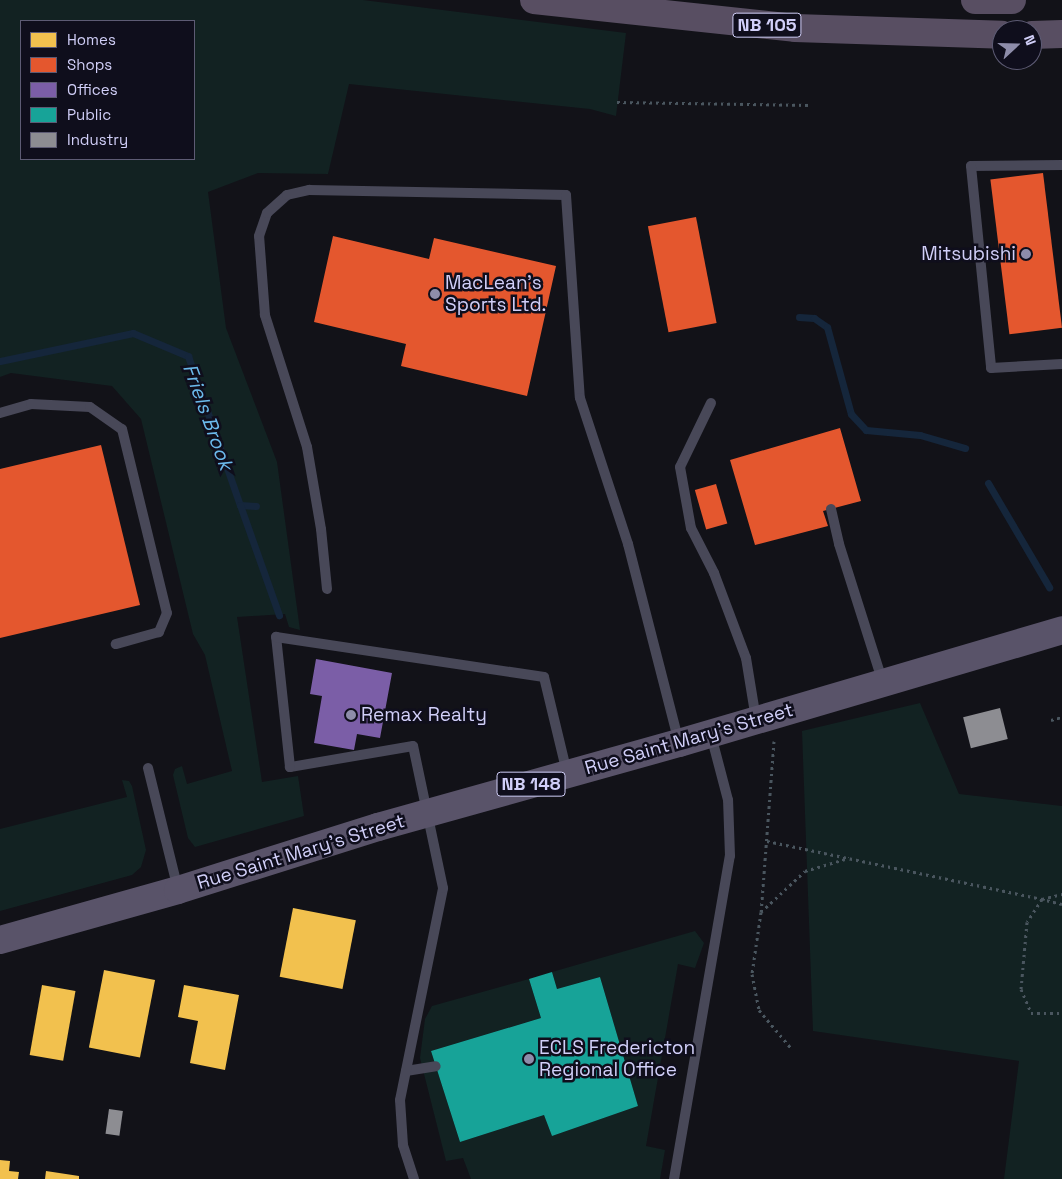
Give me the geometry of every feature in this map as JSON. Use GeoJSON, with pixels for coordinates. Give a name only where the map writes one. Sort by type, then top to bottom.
{"type":"FeatureCollection","features":[{"type":"Feature","properties":{"kind":"highway","name":"NB 105"},"geometry":{"type":"LineString","coordinates":[[534,0],[795,28],[992,35]]}},
{"type":"Feature","properties":{"kind":"highway"},"geometry":{"type":"LineString","coordinates":[[975,0],[1012,0]]}},
{"type":"Feature","properties":{"kind":"highway"},"geometry":{"type":"LineString","coordinates":[[1042,35],[1062,34]]}},
{"type":"Feature","properties":{"kind":"main road","name":"Rue Saint Mary's Street"},"geometry":{"type":"LineString","coordinates":[[0,940],[178,890],[425,814],[679,743],[1062,630]]}},
{"type":"Feature","properties":{"kind":"main road"},"geometry":{"type":"LineString","coordinates":[[0,934],[31,931]]}},
{"type":"Feature","properties":{"kind":"lane"},"geometry":{"type":"LineString","coordinates":[[1062,165],[971,166],[992,368],[1062,364]]}},
{"type":"Feature","properties":{"kind":"lane"},"geometry":{"type":"LineString","coordinates":[[327,589],[321,529],[307,447],[265,315],[259,236],[267,213],[287,195],[309,190],[566,195],[580,398],[628,544],[679,743]]}},
{"type":"Feature","properties":{"kind":"lane"},"geometry":{"type":"LineString","coordinates":[[711,403],[680,467],[691,528],[714,573],[746,658],[756,719]]}},
{"type":"Feature","properties":{"kind":"lane"},"geometry":{"type":"LineString","coordinates":[[0,414],[31,404],[90,407],[122,428],[167,613],[159,632],[116,644]]}},
{"type":"Feature","properties":{"kind":"lane"},"geometry":{"type":"LineString","coordinates":[[831,509],[839,544],[883,684]]}},
{"type":"Feature","properties":{"kind":"lane"},"geometry":{"type":"LineString","coordinates":[[414,1179],[403,1145],[400,1121],[406,1071],[443,888],[425,814],[413,746],[290,767],[276,637],[544,677],[568,774]]}},
{"type":"Feature","properties":{"kind":"lane"},"geometry":{"type":"LineString","coordinates":[[674,1179],[730,856],[728,800],[710,734]]}},
{"type":"Feature","properties":{"kind":"lane"},"geometry":{"type":"LineString","coordinates":[[148,768],[178,890]]}},
{"type":"Feature","properties":{"kind":"lane"},"geometry":{"type":"LineString","coordinates":[[406,1071],[436,1066]]}},
{"type":"Feature","properties":{"kind":"path"},"geometry":{"type":"LineString","coordinates":[[617,102],[810,105]]}},
{"type":"Feature","properties":{"kind":"path"},"geometry":{"type":"LineString","coordinates":[[1051,720],[1062,717]]}},
{"type":"Feature","properties":{"kind":"path"},"geometry":{"type":"LineString","coordinates":[[756,719],[775,742],[761,912],[752,974],[759,1010],[791,1048]]}},
{"type":"Feature","properties":{"kind":"path"},"geometry":{"type":"LineString","coordinates":[[767,841],[1062,904]]}},
{"type":"Feature","properties":{"kind":"path"},"geometry":{"type":"LineString","coordinates":[[761,912],[805,871],[850,858]]}},
{"type":"Feature","properties":{"kind":"path"},"geometry":{"type":"LineString","coordinates":[[1062,894],[1042,899],[1027,922],[1021,989],[1031,1013],[1062,1013]]}},
{"type":"Feature","properties":{"kind":"shaded area"},"geometry":{"type":"Polygon","coordinates":[[[0,0],[363,0],[626,33],[616,116],[590,109],[349,84],[328,174],[258,173],[208,192],[226,328],[277,462],[300,630],[289,627],[285,614],[237,617],[262,782],[298,776],[304,816],[195,847],[188,838],[173,775],[175,769],[182,766],[187,784],[232,771],[205,655],[193,634],[141,419],[112,386],[11,373],[0,377],[0,0]]]}},
{"type":"Feature","properties":{"kind":"shaded area"},"geometry":{"type":"Polygon","coordinates":[[[920,703],[959,794],[1062,806],[1062,1179],[1004,1179],[1019,1061],[813,1031],[802,731],[920,703]]]}},
{"type":"Feature","properties":{"kind":"shaded area"},"geometry":{"type":"Polygon","coordinates":[[[122,780],[129,781],[132,786],[146,850],[141,867],[132,875],[0,911],[0,829],[127,797],[122,780]]]}},
{"type":"Feature","properties":{"kind":"shaded area"},"geometry":{"type":"Polygon","coordinates":[[[695,931],[704,943],[695,968],[678,964],[646,1146],[665,1150],[660,1179],[471,1179],[463,1158],[446,1161],[420,1058],[425,1019],[432,1006],[529,979],[541,1018],[431,1051],[460,1142],[544,1115],[552,1136],[638,1106],[600,977],[557,989],[552,972],[695,931]]]}},
{"type":"Feature","properties":{"kind":"building: Homes"},"geometry":{"type":"Polygon","coordinates":[[[293,908],[356,920],[342,989],[280,977],[293,908]]]}},
{"type":"Feature","properties":{"kind":"building: Homes"},"geometry":{"type":"Polygon","coordinates":[[[104,970],[155,980],[140,1057],[89,1048],[104,970]]]}},
{"type":"Feature","properties":{"kind":"building: Homes"},"geometry":{"type":"Polygon","coordinates":[[[42,985],[75,991],[63,1061],[30,1055],[42,985]]]}},
{"type":"Feature","properties":{"kind":"building: Homes"},"geometry":{"type":"Polygon","coordinates":[[[184,985],[239,995],[225,1070],[190,1063],[198,1021],[178,1017],[184,985]]]}},
{"type":"Feature","properties":{"kind":"building: Homes"},"geometry":{"type":"Polygon","coordinates":[[[0,1160],[10,1161],[9,1171],[19,1172],[18,1179],[0,1179],[0,1160]]]}},
{"type":"Feature","properties":{"kind":"building: Homes"},"geometry":{"type":"Polygon","coordinates":[[[46,1171],[79,1176],[79,1179],[45,1179],[46,1171]]]}},
{"type":"Feature","properties":{"kind":"building: Shops","name":"Mitsubishi"},"geometry":{"type":"Polygon","coordinates":[[[1043,173],[1062,328],[1009,334],[990,179],[1043,173]]]}},
{"type":"Feature","properties":{"kind":"building: Shops"},"geometry":{"type":"Polygon","coordinates":[[[696,217],[717,323],[669,332],[648,226],[696,217]]]}},
{"type":"Feature","properties":{"kind":"building: Shops","name":"MacLean's Sports Ltd."},"geometry":{"type":"Polygon","coordinates":[[[333,236],[429,259],[434,238],[556,266],[527,396],[401,366],[406,344],[314,322],[333,236]]]}},
{"type":"Feature","properties":{"kind":"building: Shops"},"geometry":{"type":"Polygon","coordinates":[[[840,428],[861,501],[823,511],[828,526],[755,545],[730,460],[840,428]]]}},
{"type":"Feature","properties":{"kind":"building: Shops"},"geometry":{"type":"Polygon","coordinates":[[[101,445],[140,605],[0,638],[0,469],[101,445]]]}},
{"type":"Feature","properties":{"kind":"building: Shops"},"geometry":{"type":"Polygon","coordinates":[[[716,484],[727,523],[706,529],[695,490],[716,484]]]}},
{"type":"Feature","properties":{"kind":"building: Offices","name":"Remax Realty"},"geometry":{"type":"Polygon","coordinates":[[[316,659],[392,673],[380,738],[357,734],[354,750],[314,743],[322,696],[310,694],[316,659]]]}},
{"type":"Feature","properties":{"kind":"building: Public","name":"ECLS Fredericton Regional Office"},"geometry":{"type":"Polygon","coordinates":[[[552,972],[557,989],[600,977],[638,1106],[552,1136],[544,1115],[460,1142],[431,1051],[541,1018],[529,979],[552,972]]]}},
{"type":"Feature","properties":{"kind":"building: Industry"},"geometry":{"type":"Polygon","coordinates":[[[1000,708],[1008,739],[971,748],[963,717],[1000,708]]]}},
{"type":"Feature","properties":{"kind":"building: Industry"},"geometry":{"type":"Polygon","coordinates":[[[109,1109],[123,1111],[119,1136],[106,1134],[109,1109]]]}},
{"type":"Feature","properties":{"kind":"waterway","name":"Friels Brook"},"geometry":{"type":"LineString","coordinates":[[799,317],[814,318],[827,327],[851,414],[866,430],[920,435],[965,448]]}},
{"type":"Feature","properties":{"kind":"waterway","name":"Friels Brook"},"geometry":{"type":"LineString","coordinates":[[0,361],[133,333],[188,356],[240,505],[256,506]]}},
{"type":"Feature","properties":{"kind":"waterway","name":"Friels Brook"},"geometry":{"type":"LineString","coordinates":[[988,483],[1049,587]]}},
{"type":"Feature","properties":{"kind":"waterway"},"geometry":{"type":"LineString","coordinates":[[240,505],[279,615]]}},
{"type":"Feature","properties":{"kind":"place","name":"Mitsubishi"},"geometry":{"type":"Point","coordinates":[1026,254]}},
{"type":"Feature","properties":{"kind":"place","name":"MacLean's Sports Ltd."},"geometry":{"type":"Point","coordinates":[435,294]}},
{"type":"Feature","properties":{"kind":"place","name":"Remax Realty"},"geometry":{"type":"Point","coordinates":[351,715]}},
{"type":"Feature","properties":{"kind":"place","name":"ECLS Fredericton Regional Office"},"geometry":{"type":"Point","coordinates":[529,1059]}}]}
